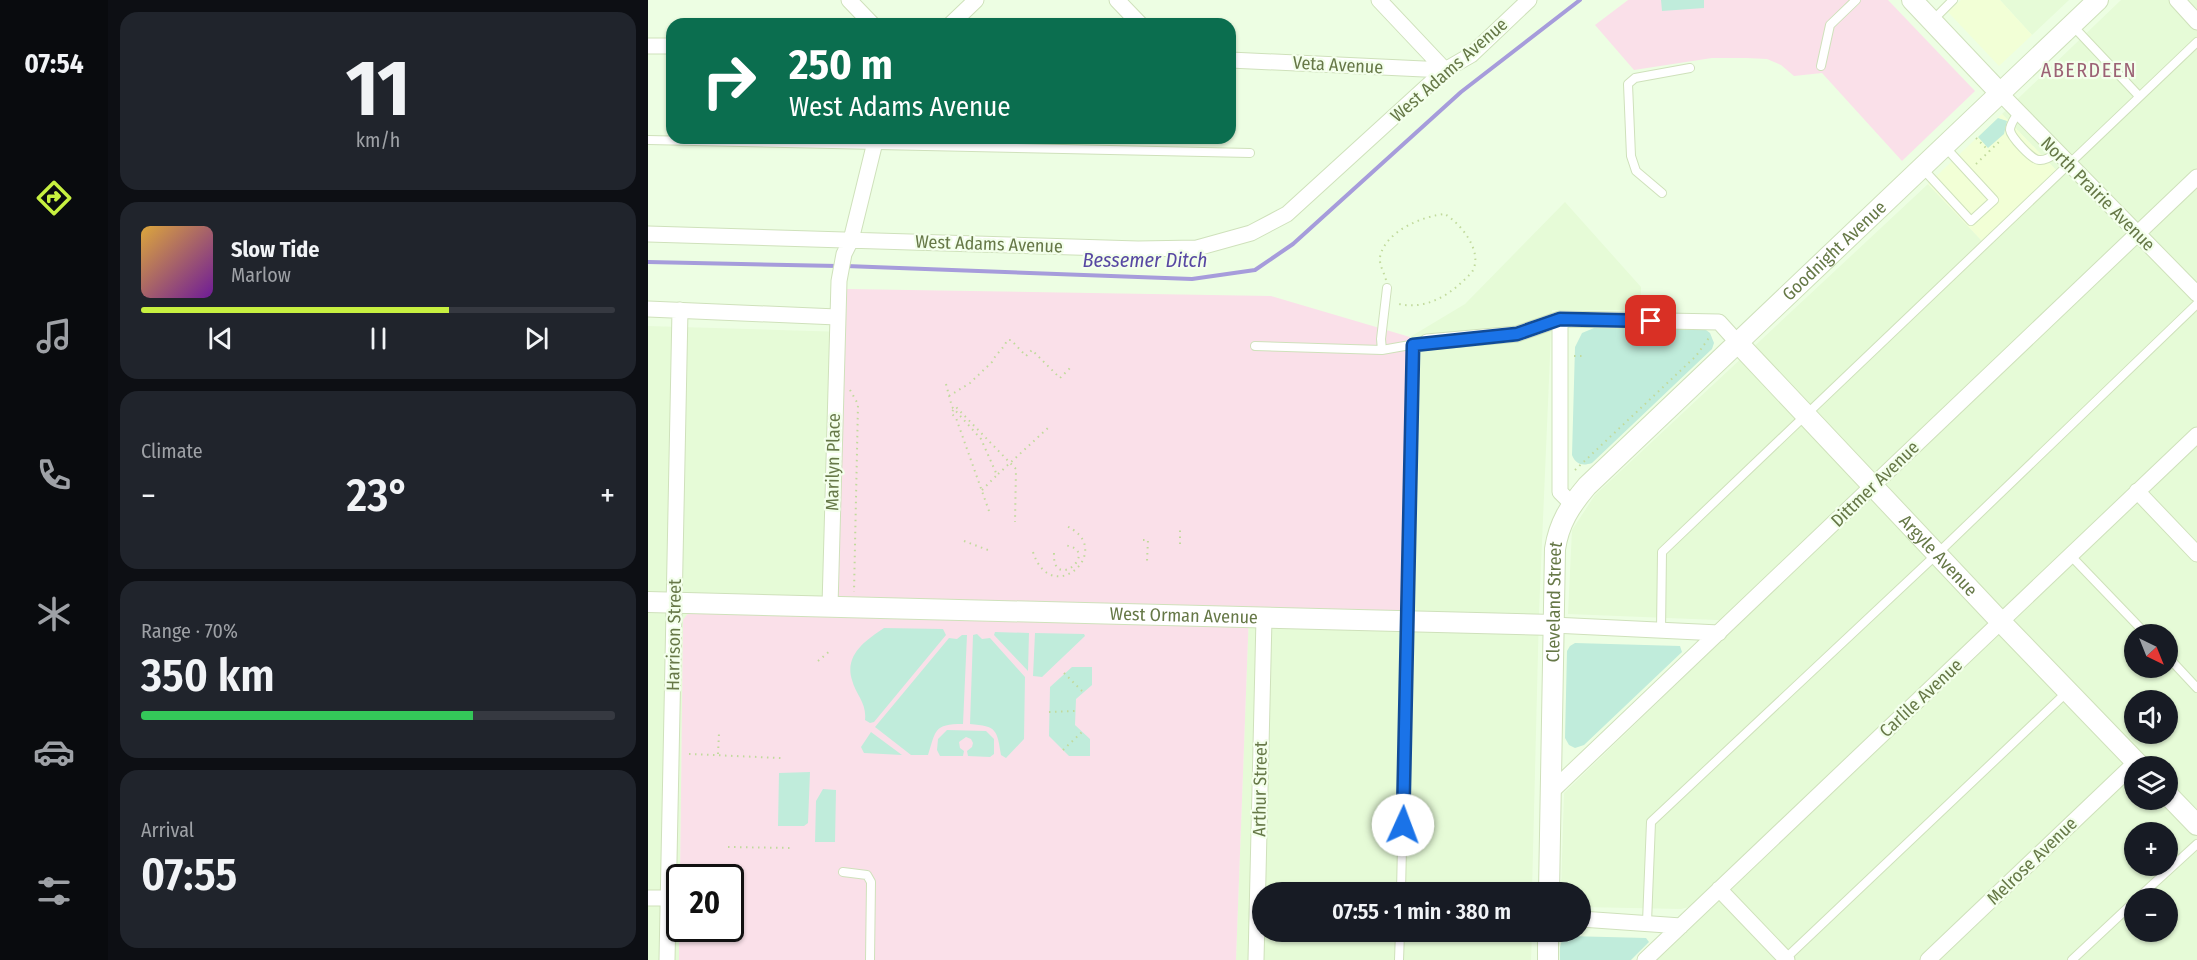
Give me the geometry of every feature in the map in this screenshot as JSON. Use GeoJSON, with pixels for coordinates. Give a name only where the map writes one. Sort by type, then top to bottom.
{"type":"FeatureCollection","features":[{"type":"Feature","properties":{"kind":"street"},"geometry":{"type":"LineString","coordinates":[[849,0],[866,18]]}},
{"type":"Feature","properties":{"kind":"street"},"geometry":{"type":"LineString","coordinates":[[957,18],[976,0]]}},
{"type":"Feature","properties":{"kind":"street"},"geometry":{"type":"LineString","coordinates":[[1117,0],[1134,18]]}},
{"type":"Feature","properties":{"kind":"street"},"geometry":{"type":"LineString","coordinates":[[1379,0],[1445,70]]}},
{"type":"Feature","properties":{"kind":"street"},"geometry":{"type":"LineString","coordinates":[[1912,0],[2000,93]]}},
{"type":"Feature","properties":{"kind":"street","name":"Goodnight Avenue"},"geometry":{"type":"LineString","coordinates":[[1572,504],[1587,486],[2098,0]]}},
{"type":"Feature","properties":{"kind":"street"},"geometry":{"type":"LineString","coordinates":[[2177,0],[2197,22]]}},
{"type":"Feature","properties":{"kind":"street","name":"West Adams Avenue"},"geometry":{"type":"LineString","coordinates":[[648,234],[1126,249],[1197,248],[1251,233],[1287,214],[1445,70],[1471,55],[1522,2]]}},
{"type":"Feature","properties":{"kind":"street"},"geometry":{"type":"LineString","coordinates":[[648,45],[666,46]]}},
{"type":"Feature","properties":{"kind":"street","name":"Veta Avenue"},"geometry":{"type":"LineString","coordinates":[[1236,60],[1445,70]]}},
{"type":"Feature","properties":{"kind":"street","name":"North Prairie Avenue"},"geometry":{"type":"LineString","coordinates":[[2000,93],[2056,153],[2197,294]]}},
{"type":"Feature","properties":{"kind":"street"},"geometry":{"type":"LineString","coordinates":[[851,240],[875,144]]}},
{"type":"Feature","properties":{"kind":"street","name":"Dittmer Avenue"},"geometry":{"type":"LineString","coordinates":[[1552,791],[2197,177]]}},
{"type":"Feature","properties":{"kind":"street","name":"Marilyn Place"},"geometry":{"type":"LineString","coordinates":[[830,606],[839,281],[844,254],[851,240]]}},
{"type":"Feature","properties":{"kind":"street"},"geometry":{"type":"LineString","coordinates":[[648,309],[837,317]]}},
{"type":"Feature","properties":{"kind":"street","name":"Harrison Street"},"geometry":{"type":"LineString","coordinates":[[669,864],[680,310]]}},
{"type":"Feature","properties":{"kind":"street"},"geometry":{"type":"LineString","coordinates":[[1420,343],[1517,334],[1560,319],[1719,322],[1738,343]]}},
{"type":"Feature","properties":{"kind":"street"},"geometry":{"type":"LineString","coordinates":[[1560,319],[1560,492],[1572,504]]}},
{"type":"Feature","properties":{"kind":"street","name":"Argyle Avenue"},"geometry":{"type":"LineString","coordinates":[[1738,343],[2130,756]]}},
{"type":"Feature","properties":{"kind":"street","name":"Carlile Avenue"},"geometry":{"type":"LineString","coordinates":[[1645,960],[2197,435]]}},
{"type":"Feature","properties":{"kind":"street"},"geometry":{"type":"LineString","coordinates":[[2138,491],[2197,554]]}},
{"type":"Feature","properties":{"kind":"street","name":"Cleveland Street"},"geometry":{"type":"LineString","coordinates":[[1549,882],[1553,625],[1558,534],[1572,504]]}},
{"type":"Feature","properties":{"kind":"street","name":"West Orman Avenue"},"geometry":{"type":"LineString","coordinates":[[648,602],[1553,625],[1719,633]]}},
{"type":"Feature","properties":{"kind":"street","name":"Arthur Street"},"geometry":{"type":"LineString","coordinates":[[1260,882],[1264,618]]}},
{"type":"Feature","properties":{"kind":"street","name":"Melrose Avenue"},"geometry":{"type":"LineString","coordinates":[[1928,960],[2124,777]]}},
{"type":"Feature","properties":{"kind":"street"},"geometry":{"type":"LineString","coordinates":[[2178,805],[2197,825]]}},
{"type":"Feature","properties":{"kind":"street"},"geometry":{"type":"LineString","coordinates":[[1719,889],[1786,960]]}},
{"type":"Feature","properties":{"kind":"street"},"geometry":{"type":"LineString","coordinates":[[648,898],[666,898]]}},
{"type":"Feature","properties":{"kind":"street"},"geometry":{"type":"LineString","coordinates":[[1591,919],[1681,926]]}},
{"type":"Feature","properties":{"kind":"street","name":"Harrison Street"},"geometry":{"type":"LineString","coordinates":[[667,942],[667,960]]}},
{"type":"Feature","properties":{"kind":"street","name":"Arthur Street"},"geometry":{"type":"LineString","coordinates":[[1256,960],[1257,942]]}},
{"type":"Feature","properties":{"kind":"street"},"geometry":{"type":"LineString","coordinates":[[1548,942],[1548,960]]}},
{"type":"Feature","properties":{"kind":"lane"},"geometry":{"type":"LineString","coordinates":[[1821,66],[1830,25],[1856,0]]}},
{"type":"Feature","properties":{"kind":"lane"},"geometry":{"type":"LineString","coordinates":[[1932,20],[1953,0]]}},
{"type":"Feature","properties":{"kind":"lane"},"geometry":{"type":"LineString","coordinates":[[2072,25],[2139,96]]}},
{"type":"Feature","properties":{"kind":"lane"},"geometry":{"type":"LineString","coordinates":[[1661,630],[1662,552],[2197,42]]}},
{"type":"Feature","properties":{"kind":"lane"},"geometry":{"type":"LineString","coordinates":[[1662,193],[1636,171],[1633,164],[1628,84],[1635,78],[1690,68]]}},
{"type":"Feature","properties":{"kind":"lane"},"geometry":{"type":"LineString","coordinates":[[2018,113],[2010,130],[2012,136],[2034,158],[2043,160],[2056,153]]}},
{"type":"Feature","properties":{"kind":"lane"},"geometry":{"type":"LineString","coordinates":[[648,140],[666,140]]}},
{"type":"Feature","properties":{"kind":"lane"},"geometry":{"type":"LineString","coordinates":[[943,144],[1250,153]]}},
{"type":"Feature","properties":{"kind":"lane"},"geometry":{"type":"LineString","coordinates":[[1922,168],[1971,221],[1994,200],[1945,146]]}},
{"type":"Feature","properties":{"kind":"lane"},"geometry":{"type":"LineString","coordinates":[[1382,350],[1381,339],[1388,288]]}},
{"type":"Feature","properties":{"kind":"lane"},"geometry":{"type":"LineString","coordinates":[[1647,922],[1651,822],[1937,554],[2197,304]]}},
{"type":"Feature","properties":{"kind":"lane"},"geometry":{"type":"LineString","coordinates":[[1255,346],[1382,350],[1420,343],[1408,622],[1401,882]]}},
{"type":"Feature","properties":{"kind":"lane"},"geometry":{"type":"LineString","coordinates":[[2070,555],[2136,624]]}},
{"type":"Feature","properties":{"kind":"lane"},"geometry":{"type":"LineString","coordinates":[[2178,668],[2197,688]]}},
{"type":"Feature","properties":{"kind":"lane"},"geometry":{"type":"LineString","coordinates":[[1786,960],[2068,691]]}},
{"type":"Feature","properties":{"kind":"lane"},"geometry":{"type":"LineString","coordinates":[[2149,888],[2197,844]]}},
{"type":"Feature","properties":{"kind":"lane"},"geometry":{"type":"LineString","coordinates":[[843,872],[867,875],[872,882],[870,960]]}},
{"type":"Feature","properties":{"kind":"lane"},"geometry":{"type":"LineString","coordinates":[[2072,960],[2124,911]]}},
{"type":"Feature","properties":{"kind":"lane"},"geometry":{"type":"LineString","coordinates":[[1399,960],[1400,942]]}},
{"type":"Feature","properties":{"kind":"path"},"geometry":{"type":"LineString","coordinates":[[1968,171],[2010,130]]}},
{"type":"Feature","properties":{"kind":"path"},"geometry":{"type":"LineString","coordinates":[[1975,137],[1989,151]]}},
{"type":"Feature","properties":{"kind":"path"},"geometry":{"type":"LineString","coordinates":[[1386,300],[1408,305],[1429,304],[1455,288],[1472,272],[1475,266],[1473,247],[1454,220],[1445,214],[1433,215],[1419,219],[1397,233],[1380,256],[1388,288]]}},
{"type":"Feature","properties":{"kind":"path"},"geometry":{"type":"LineString","coordinates":[[1560,484],[1696,356],[1719,322]]}},
{"type":"Feature","properties":{"kind":"path"},"geometry":{"type":"LineString","coordinates":[[949,396],[970,383],[992,362],[1004,347],[1006,340],[1011,340],[1026,356],[1032,350],[1060,378],[1072,366]]}},
{"type":"Feature","properties":{"kind":"path"},"geometry":{"type":"LineString","coordinates":[[845,383],[858,405],[854,592]]}},
{"type":"Feature","properties":{"kind":"path"},"geometry":{"type":"LineString","coordinates":[[946,384],[954,410],[981,439],[997,475]]}},
{"type":"Feature","properties":{"kind":"path"},"geometry":{"type":"LineString","coordinates":[[989,512],[956,418],[951,413],[957,407],[1016,469],[1015,522]]}},
{"type":"Feature","properties":{"kind":"path"},"geometry":{"type":"LineString","coordinates":[[981,490],[1049,427]]}},
{"type":"Feature","properties":{"kind":"path"},"geometry":{"type":"LineString","coordinates":[[1033,552],[1036,563],[1048,574],[1064,576],[1083,562],[1085,553],[1081,536],[1064,525]]}},
{"type":"Feature","properties":{"kind":"path"},"geometry":{"type":"LineString","coordinates":[[1180,529],[1180,544]]}},
{"type":"Feature","properties":{"kind":"path"},"geometry":{"type":"LineString","coordinates":[[1143,540],[1148,540],[1147,561]]}},
{"type":"Feature","properties":{"kind":"path"},"geometry":{"type":"LineString","coordinates":[[964,541],[980,549],[988,550]]}},
{"type":"Feature","properties":{"kind":"path"},"geometry":{"type":"LineString","coordinates":[[1063,545],[1076,550],[1078,559],[1076,568]]}},
{"type":"Feature","properties":{"kind":"path"},"geometry":{"type":"LineString","coordinates":[[1053,553],[1054,563],[1060,568],[1067,570],[1076,568]]}},
{"type":"Feature","properties":{"kind":"path"},"geometry":{"type":"LineString","coordinates":[[818,662],[831,650]]}},
{"type":"Feature","properties":{"kind":"path"},"geometry":{"type":"LineString","coordinates":[[1064,673],[1083,692]]}},
{"type":"Feature","properties":{"kind":"path"},"geometry":{"type":"LineString","coordinates":[[1049,711],[1076,711]]}},
{"type":"Feature","properties":{"kind":"path"},"geometry":{"type":"LineString","coordinates":[[1063,750],[1082,732]]}},
{"type":"Feature","properties":{"kind":"path"},"geometry":{"type":"LineString","coordinates":[[718,755],[719,733]]}},
{"type":"Feature","properties":{"kind":"path"},"geometry":{"type":"LineString","coordinates":[[688,754],[781,758]]}},
{"type":"Feature","properties":{"kind":"path"},"geometry":{"type":"LineString","coordinates":[[728,847],[792,848]]}},
{"type":"Feature","properties":{"kind":"shaded area"},"geometry":{"type":"Polygon","coordinates":[[[1628,0],[1888,0],[1975,91],[1902,161],[1822,73],[1794,76],[1781,65],[1767,59],[1746,58],[1712,58],[1634,70],[1595,25],[1628,0]]]}},
{"type":"Feature","properties":{"kind":"shaded area"},"geometry":{"type":"Polygon","coordinates":[[[1661,0],[1704,0],[1704,8],[1662,11],[1661,0]]]}},
{"type":"Feature","properties":{"kind":"shaded area"},"geometry":{"type":"Polygon","coordinates":[[[1961,0],[2000,0],[2032,35],[1999,66],[1948,12],[1961,0]]]}},
{"type":"Feature","properties":{"kind":"shaded area"},"geometry":{"type":"Polygon","coordinates":[[[2000,0],[2069,0],[2032,35],[2000,0]]]}},
{"type":"Feature","properties":{"kind":"shaded area"},"geometry":{"type":"Polygon","coordinates":[[[2121,0],[2197,0],[2197,960],[1656,960],[1702,916],[1693,906],[1681,909],[1591,907],[1591,882],[1561,882],[1564,793],[1742,621],[1568,614],[1572,530],[1595,495],[1928,184],[1982,241],[2056,170],[2002,114],[2121,0]]]}},
{"type":"Feature","properties":{"kind":"shaded area"},"geometry":{"type":"Polygon","coordinates":[[[2002,114],[2056,170],[1982,241],[1928,184],[2002,114]]]}},
{"type":"Feature","properties":{"kind":"shaded area"},"geometry":{"type":"Polygon","coordinates":[[[1998,118],[2007,121],[2004,134],[1988,148],[1978,137],[1998,118]]]}},
{"type":"Feature","properties":{"kind":"shaded area"},"geometry":{"type":"Polygon","coordinates":[[[1565,202],[1641,287],[1641,310],[1552,310],[1539,612],[1532,882],[1252,882],[1252,942],[1532,942],[1531,960],[1236,960],[1249,613],[1410,358],[1410,337],[1465,304],[1565,202]]]}},
{"type":"Feature","properties":{"kind":"shaded area"},"geometry":{"type":"Polygon","coordinates":[[[847,289],[1271,296],[1410,337],[1403,611],[1261,609],[1249,613],[1236,960],[679,960],[679,942],[744,942],[744,864],[680,864],[683,620],[689,612],[836,616],[847,289]]]}},
{"type":"Feature","properties":{"kind":"shaded area"},"geometry":{"type":"Polygon","coordinates":[[[648,326],[846,332],[836,616],[683,620],[680,864],[666,864],[666,942],[679,942],[679,960],[648,960],[648,326]]]}},
{"type":"Feature","properties":{"kind":"shaded area"},"geometry":{"type":"Polygon","coordinates":[[[1594,328],[1706,330],[1710,333],[1714,343],[1712,349],[1592,463],[1583,464],[1578,463],[1572,455],[1575,347],[1582,333],[1594,328]]]}},
{"type":"Feature","properties":{"kind":"shaded area"},"geometry":{"type":"Polygon","coordinates":[[[884,628],[943,629],[946,635],[874,722],[870,723],[865,720],[863,704],[852,680],[851,663],[858,649],[884,628]]]}},
{"type":"Feature","properties":{"kind":"shaded area"},"geometry":{"type":"Polygon","coordinates":[[[995,632],[1029,633],[1028,671],[994,635],[995,632]]]}},
{"type":"Feature","properties":{"kind":"shaded area"},"geometry":{"type":"Polygon","coordinates":[[[1035,633],[1084,634],[1085,636],[1042,677],[1033,676],[1035,633]]]}},
{"type":"Feature","properties":{"kind":"shaded area"},"geometry":{"type":"Polygon","coordinates":[[[977,634],[982,639],[990,638],[1025,677],[1024,739],[1006,758],[1001,755],[997,735],[991,728],[970,724],[973,635],[977,634]]]}},
{"type":"Feature","properties":{"kind":"shaded area"},"geometry":{"type":"Polygon","coordinates":[[[962,635],[967,635],[963,724],[941,727],[935,735],[928,755],[911,755],[875,727],[949,638],[957,639],[962,635]]]}},
{"type":"Feature","properties":{"kind":"shaded area"},"geometry":{"type":"Polygon","coordinates":[[[1575,643],[1680,646],[1682,652],[1584,745],[1575,748],[1569,745],[1565,738],[1567,651],[1575,643]]]}},
{"type":"Feature","properties":{"kind":"shaded area"},"geometry":{"type":"Polygon","coordinates":[[[1072,667],[1092,667],[1092,685],[1076,699],[1075,725],[1090,739],[1090,756],[1069,756],[1049,736],[1050,687],[1072,667]]]}},
{"type":"Feature","properties":{"kind":"shaded area"},"geometry":{"type":"Polygon","coordinates":[[[947,730],[986,731],[994,739],[994,754],[990,757],[968,756],[967,751],[973,743],[966,737],[959,742],[960,748],[964,751],[963,756],[940,756],[937,750],[938,739],[947,730]]]}},
{"type":"Feature","properties":{"kind":"shaded area"},"geometry":{"type":"Polygon","coordinates":[[[871,732],[902,755],[864,753],[861,747],[871,732]]]}},
{"type":"Feature","properties":{"kind":"shaded area"},"geometry":{"type":"Polygon","coordinates":[[[810,772],[808,823],[804,826],[778,826],[779,773],[810,772]]]}},
{"type":"Feature","properties":{"kind":"shaded area"},"geometry":{"type":"Polygon","coordinates":[[[823,789],[836,790],[835,842],[815,842],[816,801],[823,789]]]}},
{"type":"Feature","properties":{"kind":"shaded area"},"geometry":{"type":"Polygon","coordinates":[[[1591,937],[1646,938],[1649,942],[1631,960],[1560,960],[1561,943],[1591,942],[1591,937]]]}},
{"type":"Feature","properties":{"kind":"waterway","name":"Bessemer Ditch"},"geometry":{"type":"LineString","coordinates":[[846,266],[1192,279],[1255,270],[1293,244],[1461,92],[1580,0]]}},
{"type":"Feature","properties":{"kind":"waterway","name":"Bessemer Ditch"},"geometry":{"type":"LineString","coordinates":[[648,262],[838,266]]}},
{"type":"Feature","properties":{"kind":"district","name":"ABERDEEN"},"geometry":{"type":"Point","coordinates":[2089,70]}},
{"type":"Feature","properties":{"kind":"route"},"geometry":{"type":"LineString","coordinates":[[1403,825],[1413,345],[1517,334],[1560,319],[1651,321]]}}]}
